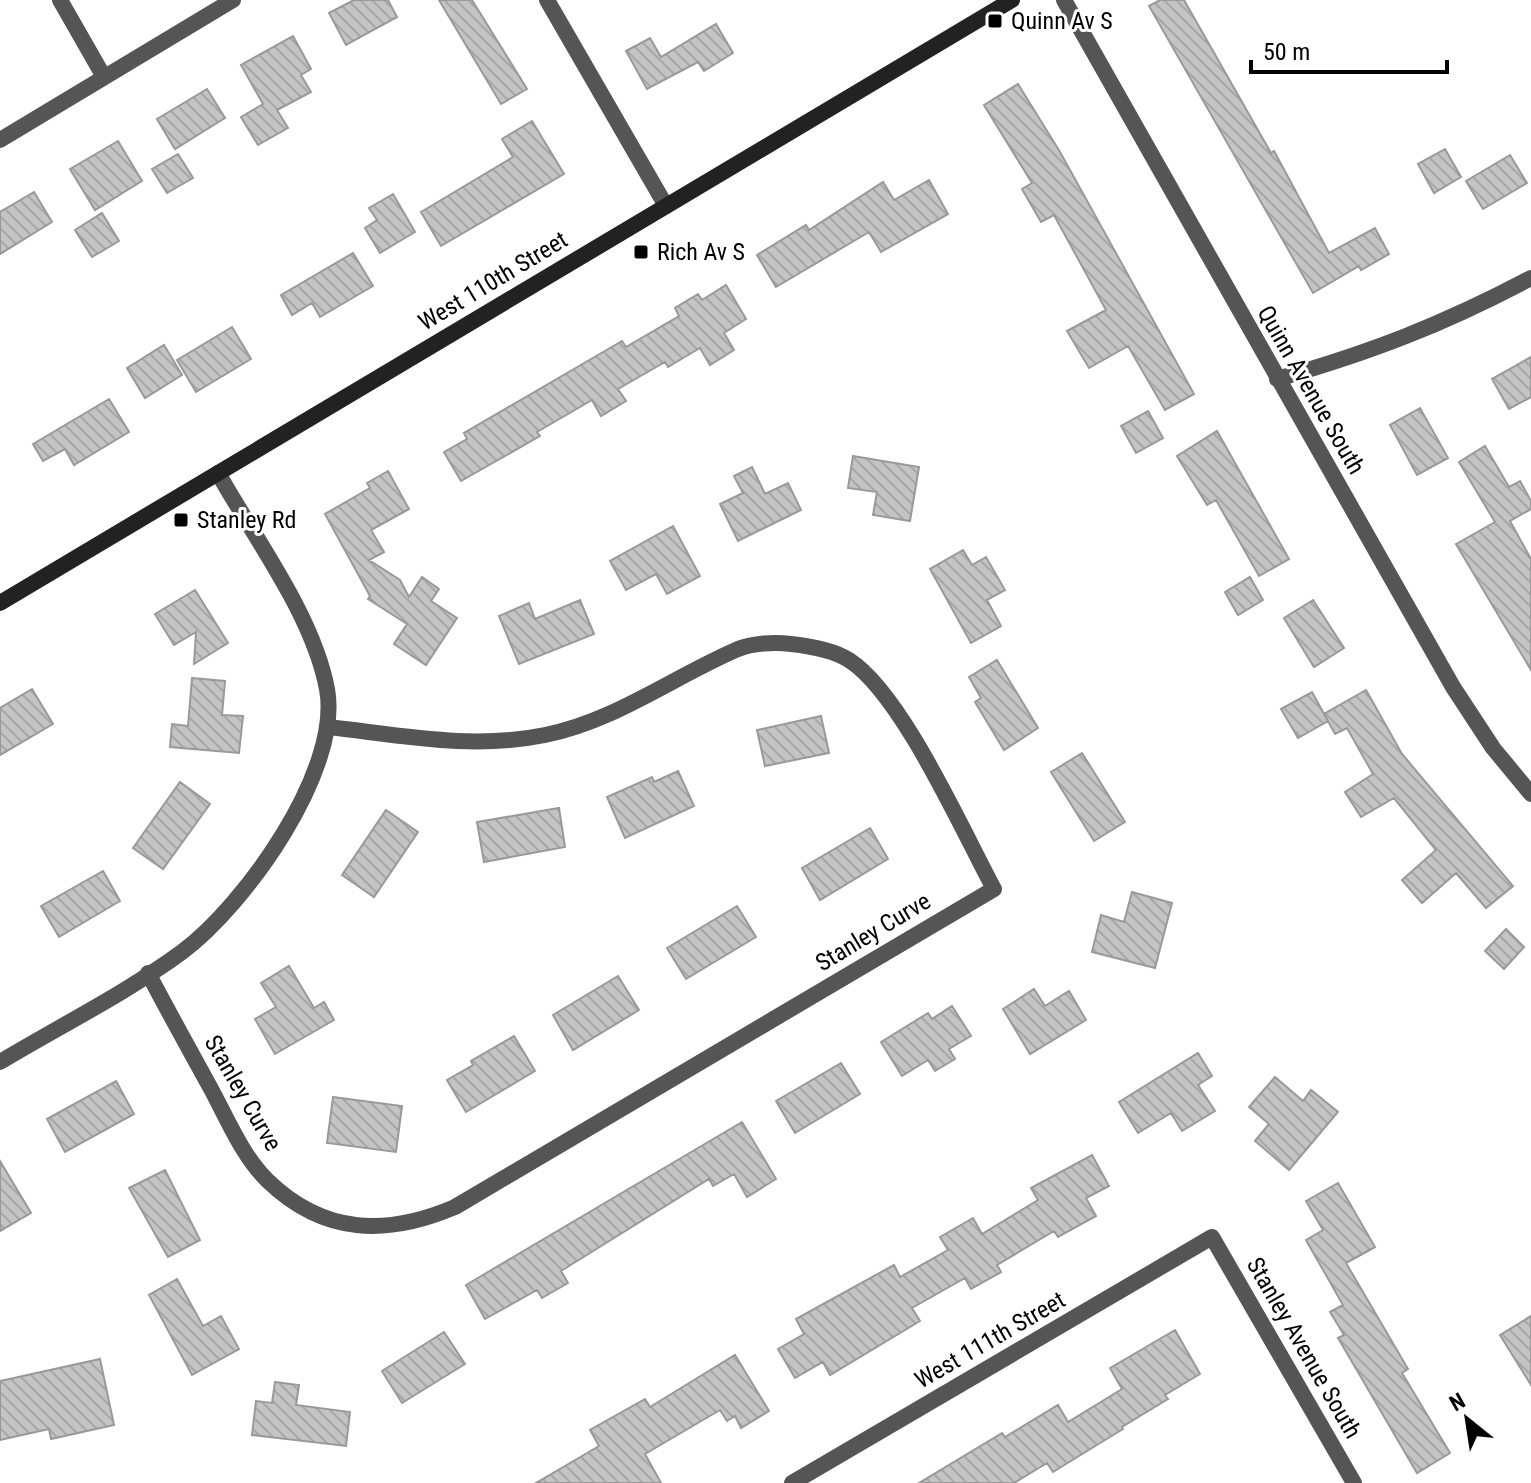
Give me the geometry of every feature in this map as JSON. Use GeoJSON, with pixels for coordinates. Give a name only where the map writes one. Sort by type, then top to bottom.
{"type":"FeatureCollection","features":[{"type":"Feature","properties":{"kind":"street"},"geometry":{"type":"LineString","coordinates":[[60,0],[104,77]]}},
{"type":"Feature","properties":{"kind":"street"},"geometry":{"type":"LineString","coordinates":[[0,140],[233,0]]}},
{"type":"Feature","properties":{"kind":"street"},"geometry":{"type":"LineString","coordinates":[[547,0],[666,206]]}},
{"type":"Feature","properties":{"kind":"street","name":"West 110th Street"},"geometry":{"type":"LineString","coordinates":[[0,603],[1012,0]]}},
{"type":"Feature","properties":{"kind":"street","name":"Quinn Avenue South"},"geometry":{"type":"LineString","coordinates":[[1064,0],[1453,687],[1493,748],[1531,794]]}},
{"type":"Feature","properties":{"kind":"street"},"geometry":{"type":"LineString","coordinates":[[1277,379],[1369,353],[1456,318],[1531,278]]}},
{"type":"Feature","properties":{"kind":"street"},"geometry":{"type":"LineString","coordinates":[[0,1062],[184,951],[230,907],[308,787],[328,727],[328,692],[318,652],[218,473]]}},
{"type":"Feature","properties":{"kind":"street","name":"Stanley Curve"},"geometry":{"type":"LineString","coordinates":[[148,973],[242,1146],[267,1179],[298,1206],[335,1222],[376,1227],[418,1223],[455,1207],[994,889],[896,710],[875,682],[848,659],[813,647],[778,642],[742,647],[596,720],[546,735],[494,743],[328,727]]}},
{"type":"Feature","properties":{"kind":"street","name":"West 111th Street"},"geometry":{"type":"LineString","coordinates":[[792,1483],[1212,1237]]}},
{"type":"Feature","properties":{"kind":"street","name":"Stanley Avenue South"},"geometry":{"type":"LineString","coordinates":[[1212,1237],[1354,1483]]}},
{"type":"Feature","properties":{"kind":"building"},"geometry":{"type":"Polygon","coordinates":[[[354,0],[388,0],[397,17],[346,45],[329,13],[354,0]]]}},
{"type":"Feature","properties":{"kind":"building"},"geometry":{"type":"Polygon","coordinates":[[[439,0],[472,0],[527,89],[501,104],[439,0]]]}},
{"type":"Feature","properties":{"kind":"building"},"geometry":{"type":"Polygon","coordinates":[[[1160,0],[1184,0],[1271,153],[1274,151],[1329,253],[1375,228],[1389,254],[1361,270],[1359,266],[1313,293],[1149,6],[1160,0]]]}},
{"type":"Feature","properties":{"kind":"building"},"geometry":{"type":"Polygon","coordinates":[[[716,24],[733,53],[704,71],[698,62],[647,89],[626,51],[650,38],[661,57],[716,24]]]}},
{"type":"Feature","properties":{"kind":"building"},"geometry":{"type":"Polygon","coordinates":[[[293,36],[311,69],[301,75],[311,92],[277,110],[288,128],[258,145],[241,117],[263,104],[241,65],[293,36]]]}},
{"type":"Feature","properties":{"kind":"building"},"geometry":{"type":"Polygon","coordinates":[[[1018,84],[1060,152],[1194,394],[1165,410],[1128,346],[1089,368],[1067,331],[1106,310],[1054,215],[1041,222],[1022,189],[1032,183],[984,105],[1018,84]]]}},
{"type":"Feature","properties":{"kind":"building"},"geometry":{"type":"Polygon","coordinates":[[[207,89],[225,118],[175,149],[157,119],[207,89]]]}},
{"type":"Feature","properties":{"kind":"building"},"geometry":{"type":"Polygon","coordinates":[[[532,121],[564,174],[441,246],[421,212],[513,157],[502,139],[532,121]]]}},
{"type":"Feature","properties":{"kind":"building"},"geometry":{"type":"Polygon","coordinates":[[[118,141],[142,181],[95,210],[70,169],[118,141]]]}},
{"type":"Feature","properties":{"kind":"building"},"geometry":{"type":"Polygon","coordinates":[[[1445,149],[1461,177],[1434,193],[1418,164],[1445,149]]]}},
{"type":"Feature","properties":{"kind":"building"},"geometry":{"type":"Polygon","coordinates":[[[178,154],[193,178],[167,193],[152,169],[178,154]]]}},
{"type":"Feature","properties":{"kind":"building"},"geometry":{"type":"Polygon","coordinates":[[[1510,155],[1527,183],[1483,209],[1466,181],[1510,155]]]}},
{"type":"Feature","properties":{"kind":"building"},"geometry":{"type":"Polygon","coordinates":[[[929,180],[948,214],[881,252],[869,232],[776,287],[757,255],[806,225],[809,230],[883,182],[894,200],[929,180]]]}},
{"type":"Feature","properties":{"kind":"building"},"geometry":{"type":"Polygon","coordinates":[[[34,192],[52,222],[0,254],[0,212],[34,192]]]}},
{"type":"Feature","properties":{"kind":"building"},"geometry":{"type":"Polygon","coordinates":[[[393,194],[415,232],[380,253],[365,228],[377,220],[369,208],[393,194]]]}},
{"type":"Feature","properties":{"kind":"building"},"geometry":{"type":"Polygon","coordinates":[[[102,213],[119,241],[92,257],[75,230],[102,213]]]}},
{"type":"Feature","properties":{"kind":"building"},"geometry":{"type":"Polygon","coordinates":[[[353,253],[373,286],[320,317],[312,303],[292,315],[281,295],[353,253]]]}},
{"type":"Feature","properties":{"kind":"building"},"geometry":{"type":"Polygon","coordinates":[[[726,285],[746,319],[724,333],[734,350],[710,365],[700,348],[668,367],[665,362],[618,389],[626,401],[601,416],[592,400],[537,432],[540,436],[461,481],[444,452],[467,439],[464,433],[622,341],[626,347],[679,316],[675,308],[698,294],[702,300],[726,285]]]}},
{"type":"Feature","properties":{"kind":"building"},"geometry":{"type":"Polygon","coordinates":[[[232,327],[251,359],[196,392],[177,360],[232,327]]]}},
{"type":"Feature","properties":{"kind":"building"},"geometry":{"type":"Polygon","coordinates":[[[164,345],[182,375],[145,398],[127,368],[164,345]]]}},
{"type":"Feature","properties":{"kind":"building"},"geometry":{"type":"Polygon","coordinates":[[[1531,357],[1531,397],[1509,409],[1492,379],[1531,357]]]}},
{"type":"Feature","properties":{"kind":"building"},"geometry":{"type":"Polygon","coordinates":[[[109,399],[129,432],[74,465],[65,449],[43,461],[33,444],[109,399]]]}},
{"type":"Feature","properties":{"kind":"building"},"geometry":{"type":"Polygon","coordinates":[[[1420,408],[1448,458],[1417,475],[1390,425],[1420,408]]]}},
{"type":"Feature","properties":{"kind":"building"},"geometry":{"type":"Polygon","coordinates":[[[1148,411],[1163,438],[1136,453],[1121,426],[1148,411]]]}},
{"type":"Feature","properties":{"kind":"building"},"geometry":{"type":"Polygon","coordinates":[[[1217,431],[1289,559],[1259,576],[1216,500],[1207,505],[1177,456],[1217,431]]]}},
{"type":"Feature","properties":{"kind":"building"},"geometry":{"type":"Polygon","coordinates":[[[1485,446],[1509,487],[1520,481],[1531,501],[1531,509],[1510,521],[1531,559],[1531,670],[1456,544],[1495,522],[1459,462],[1485,446]]]}},
{"type":"Feature","properties":{"kind":"building"},"geometry":{"type":"Polygon","coordinates":[[[853,456],[919,467],[910,521],[873,515],[877,492],[848,488],[853,456]]]}},
{"type":"Feature","properties":{"kind":"building"},"geometry":{"type":"Polygon","coordinates":[[[752,467],[765,494],[788,483],[801,510],[738,541],[720,504],[743,493],[734,476],[752,467]]]}},
{"type":"Feature","properties":{"kind":"building"},"geometry":{"type":"Polygon","coordinates":[[[388,471],[409,509],[371,530],[384,552],[369,560],[400,580],[409,597],[422,577],[439,589],[431,601],[457,618],[426,665],[394,644],[407,624],[368,599],[370,596],[325,514],[370,488],[367,483],[388,471]]]}},
{"type":"Feature","properties":{"kind":"building"},"geometry":{"type":"Polygon","coordinates":[[[673,526],[700,576],[667,594],[656,574],[626,590],[610,561],[673,526]]]}},
{"type":"Feature","properties":{"kind":"building"},"geometry":{"type":"Polygon","coordinates":[[[963,550],[972,565],[986,557],[1005,590],[987,600],[1001,626],[971,643],[930,569],[963,550]]]}},
{"type":"Feature","properties":{"kind":"building"},"geometry":{"type":"Polygon","coordinates":[[[1250,577],[1263,600],[1238,615],[1225,592],[1250,577]]]}},
{"type":"Feature","properties":{"kind":"building"},"geometry":{"type":"Polygon","coordinates":[[[195,590],[228,643],[194,664],[196,632],[174,645],[155,614],[195,590]]]}},
{"type":"Feature","properties":{"kind":"building"},"geometry":{"type":"Polygon","coordinates":[[[580,600],[594,634],[519,664],[499,616],[529,603],[535,619],[580,600]]]}},
{"type":"Feature","properties":{"kind":"building"},"geometry":{"type":"Polygon","coordinates":[[[1313,600],[1344,648],[1314,667],[1284,618],[1313,600]]]}},
{"type":"Feature","properties":{"kind":"building"},"geometry":{"type":"Polygon","coordinates":[[[997,660],[1038,728],[1004,750],[975,702],[981,698],[969,677],[997,660]]]}},
{"type":"Feature","properties":{"kind":"building"},"geometry":{"type":"Polygon","coordinates":[[[192,678],[225,681],[222,715],[243,716],[239,753],[170,747],[172,724],[188,726],[192,678]]]}},
{"type":"Feature","properties":{"kind":"building"},"geometry":{"type":"Polygon","coordinates":[[[32,689],[53,724],[0,755],[0,708],[32,689]]]}},
{"type":"Feature","properties":{"kind":"building"},"geometry":{"type":"Polygon","coordinates":[[[1366,690],[1402,754],[1513,886],[1486,908],[1456,873],[1422,903],[1402,880],[1436,850],[1394,798],[1361,817],[1345,792],[1373,774],[1347,728],[1335,734],[1324,714],[1366,690]]]}},
{"type":"Feature","properties":{"kind":"building"},"geometry":{"type":"Polygon","coordinates":[[[1312,692],[1328,721],[1298,738],[1281,709],[1312,692]]]}},
{"type":"Feature","properties":{"kind":"building"},"geometry":{"type":"Polygon","coordinates":[[[821,716],[829,753],[765,766],[757,730],[821,716]]]}},
{"type":"Feature","properties":{"kind":"building"},"geometry":{"type":"Polygon","coordinates":[[[1082,753],[1125,822],[1094,841],[1051,772],[1082,753]]]}},
{"type":"Feature","properties":{"kind":"building"},"geometry":{"type":"Polygon","coordinates":[[[678,771],[694,806],[625,838],[607,797],[652,777],[654,782],[678,771]]]}},
{"type":"Feature","properties":{"kind":"building"},"geometry":{"type":"Polygon","coordinates":[[[180,782],[210,804],[163,869],[133,848],[180,782]]]}},
{"type":"Feature","properties":{"kind":"building"},"geometry":{"type":"Polygon","coordinates":[[[559,808],[565,847],[484,862],[477,822],[559,808]]]}},
{"type":"Feature","properties":{"kind":"building"},"geometry":{"type":"Polygon","coordinates":[[[386,810],[418,832],[374,897],[342,875],[386,810]]]}},
{"type":"Feature","properties":{"kind":"building"},"geometry":{"type":"Polygon","coordinates":[[[870,828],[888,859],[820,900],[802,868],[870,828]]]}},
{"type":"Feature","properties":{"kind":"building"},"geometry":{"type":"Polygon","coordinates":[[[103,871],[120,901],[59,937],[41,906],[103,871]]]}},
{"type":"Feature","properties":{"kind":"building"},"geometry":{"type":"Polygon","coordinates":[[[1132,892],[1172,903],[1155,968],[1092,952],[1101,915],[1124,922],[1132,892]]]}},
{"type":"Feature","properties":{"kind":"building"},"geometry":{"type":"Polygon","coordinates":[[[737,906],[756,937],[686,979],[667,948],[737,906]]]}},
{"type":"Feature","properties":{"kind":"building"},"geometry":{"type":"Polygon","coordinates":[[[1506,929],[1524,947],[1504,969],[1485,951],[1506,929]]]}},
{"type":"Feature","properties":{"kind":"building"},"geometry":{"type":"Polygon","coordinates":[[[289,966],[314,1008],[324,1002],[334,1020],[275,1054],[255,1019],[276,1007],[261,983],[289,966]]]}},
{"type":"Feature","properties":{"kind":"building"},"geometry":{"type":"Polygon","coordinates":[[[618,976],[639,1010],[573,1050],[553,1015],[618,976]]]}},
{"type":"Feature","properties":{"kind":"building"},"geometry":{"type":"Polygon","coordinates":[[[1034,989],[1045,1006],[1069,991],[1086,1020],[1030,1054],[1003,1009],[1034,989]]]}},
{"type":"Feature","properties":{"kind":"building"},"geometry":{"type":"Polygon","coordinates":[[[952,1006],[971,1036],[949,1049],[955,1059],[935,1071],[928,1060],[902,1076],[881,1042],[928,1013],[932,1019],[952,1006]]]}},
{"type":"Feature","properties":{"kind":"building"},"geometry":{"type":"Polygon","coordinates":[[[514,1036],[535,1071],[466,1112],[447,1080],[473,1065],[471,1061],[514,1036]]]}},
{"type":"Feature","properties":{"kind":"building"},"geometry":{"type":"Polygon","coordinates":[[[1198,1053],[1212,1076],[1198,1085],[1215,1111],[1182,1131],[1171,1113],[1138,1133],[1119,1102],[1198,1053]]]}},
{"type":"Feature","properties":{"kind":"building"},"geometry":{"type":"Polygon","coordinates":[[[841,1063],[860,1094],[795,1133],[776,1101],[841,1063]]]}},
{"type":"Feature","properties":{"kind":"building"},"geometry":{"type":"Polygon","coordinates":[[[1275,1077],[1303,1101],[1311,1090],[1338,1112],[1289,1170],[1255,1141],[1269,1124],[1249,1107],[1275,1077]]]}},
{"type":"Feature","properties":{"kind":"building"},"geometry":{"type":"Polygon","coordinates":[[[116,1081],[134,1114],[65,1152],[47,1119],[116,1081]]]}},
{"type":"Feature","properties":{"kind":"building"},"geometry":{"type":"Polygon","coordinates":[[[333,1097],[402,1106],[396,1152],[327,1143],[333,1097]]]}},
{"type":"Feature","properties":{"kind":"building"},"geometry":{"type":"Polygon","coordinates":[[[742,1122],[776,1179],[747,1197],[734,1174],[713,1186],[709,1179],[561,1271],[568,1283],[542,1298],[537,1290],[485,1319],[466,1285],[742,1122]]]}},
{"type":"Feature","properties":{"kind":"building"},"geometry":{"type":"Polygon","coordinates":[[[1092,1155],[1109,1186],[1086,1198],[1096,1216],[1058,1237],[1054,1231],[997,1265],[1001,1272],[971,1289],[965,1278],[912,1308],[920,1321],[830,1375],[823,1362],[795,1378],[778,1349],[804,1334],[796,1319],[894,1265],[900,1277],[948,1250],[940,1237],[973,1218],[982,1234],[1038,1200],[1031,1188],[1092,1155]]]}},
{"type":"Feature","properties":{"kind":"building"},"geometry":{"type":"Polygon","coordinates":[[[0,1161],[31,1213],[0,1231],[0,1161]]]}},
{"type":"Feature","properties":{"kind":"building"},"geometry":{"type":"Polygon","coordinates":[[[165,1170],[200,1240],[168,1257],[129,1188],[165,1170]]]}},
{"type":"Feature","properties":{"kind":"building"},"geometry":{"type":"Polygon","coordinates":[[[1338,1183],[1375,1247],[1346,1263],[1408,1369],[1402,1373],[1450,1453],[1417,1473],[1338,1338],[1344,1335],[1330,1312],[1343,1305],[1306,1240],[1323,1230],[1306,1201],[1338,1183]]]}},
{"type":"Feature","properties":{"kind":"building"},"geometry":{"type":"Polygon","coordinates":[[[177,1279],[203,1326],[221,1316],[239,1349],[192,1375],[149,1295],[177,1279]]]}},
{"type":"Feature","properties":{"kind":"building"},"geometry":{"type":"Polygon","coordinates":[[[1531,1316],[1531,1385],[1500,1335],[1531,1316]]]}},
{"type":"Feature","properties":{"kind":"building"},"geometry":{"type":"Polygon","coordinates":[[[1175,1330],[1200,1374],[1165,1395],[1168,1399],[1123,1429],[1053,1472],[1047,1463],[1014,1483],[919,1483],[1002,1433],[1005,1437],[1058,1405],[1068,1422],[1122,1389],[1110,1368],[1175,1330]]]}},
{"type":"Feature","properties":{"kind":"building"},"geometry":{"type":"Polygon","coordinates":[[[444,1332],[465,1364],[402,1403],[382,1371],[444,1332]]]}},
{"type":"Feature","properties":{"kind":"building"},"geometry":{"type":"Polygon","coordinates":[[[735,1355],[769,1411],[741,1428],[735,1416],[727,1421],[720,1410],[645,1454],[661,1483],[536,1483],[599,1446],[590,1430],[645,1399],[650,1407],[735,1355]]]}},
{"type":"Feature","properties":{"kind":"building"},"geometry":{"type":"Polygon","coordinates":[[[100,1359],[114,1425],[51,1439],[49,1429],[0,1440],[0,1381],[100,1359]]]}},
{"type":"Feature","properties":{"kind":"building"},"geometry":{"type":"Polygon","coordinates":[[[275,1382],[299,1385],[296,1405],[350,1412],[346,1446],[252,1435],[256,1401],[272,1403],[275,1382]]]}},
{"type":"Feature","properties":{"kind":"place","name":"Quinn Av S"},"geometry":{"type":"Point","coordinates":[995,21]}},
{"type":"Feature","properties":{"kind":"place","name":"Rich Av S"},"geometry":{"type":"Point","coordinates":[641,252]}},
{"type":"Feature","properties":{"kind":"place","name":"Stanley Rd"},"geometry":{"type":"Point","coordinates":[181,520]}}]}
